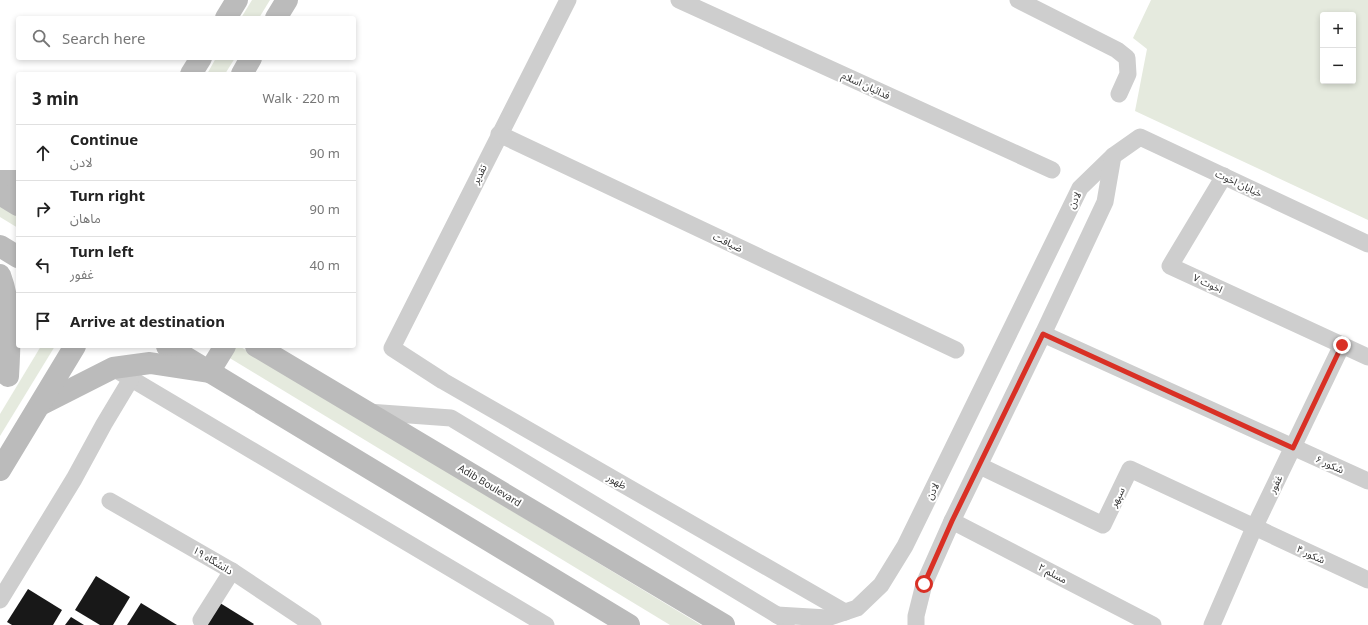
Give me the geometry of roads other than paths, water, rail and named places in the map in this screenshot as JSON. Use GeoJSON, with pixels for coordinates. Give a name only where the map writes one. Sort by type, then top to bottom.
{"type":"FeatureCollection","features":[{"type":"Feature","properties":{"kind":"main road"},"geometry":{"type":"LineString","coordinates":[[227,16],[237,0]]}},
{"type":"Feature","properties":{"kind":"main road"},"geometry":{"type":"LineString","coordinates":[[277,16],[287,0]]}},
{"type":"Feature","properties":{"kind":"main road"},"geometry":{"type":"LineString","coordinates":[[192,72],[200,60]]}},
{"type":"Feature","properties":{"kind":"main road"},"geometry":{"type":"LineString","coordinates":[[243,72],[250,60]]}},
{"type":"Feature","properties":{"kind":"main road"},"geometry":{"type":"LineString","coordinates":[[0,181],[16,181]]}},
{"type":"Feature","properties":{"kind":"main road"},"geometry":{"type":"LineString","coordinates":[[0,194],[16,204]]}},
{"type":"Feature","properties":{"kind":"main road"},"geometry":{"type":"LineString","coordinates":[[0,246],[16,257]]}},
{"type":"Feature","properties":{"kind":"main road"},"geometry":{"type":"LineString","coordinates":[[0,275],[8,309],[10,347],[4,382]]}},
{"type":"Feature","properties":{"kind":"main road"},"geometry":{"type":"LineString","coordinates":[[4,382],[25,348]]}},
{"type":"Feature","properties":{"kind":"main road"},"geometry":{"type":"LineString","coordinates":[[0,470],[74,348]]}},
{"type":"Feature","properties":{"kind":"main road"},"geometry":{"type":"LineString","coordinates":[[170,348],[629,625]]}},
{"type":"Feature","properties":{"kind":"main road"},"geometry":{"type":"LineString","coordinates":[[209,372],[223,348]]}},
{"type":"Feature","properties":{"kind":"main road","name":"Adib Boulevard"},"geometry":{"type":"LineString","coordinates":[[259,348],[724,625]]}},
{"type":"Feature","properties":{"kind":"main road"},"geometry":{"type":"LineString","coordinates":[[40,405],[113,368],[150,363],[209,372]]}},
{"type":"Feature","properties":{"kind":"street","name":"تقدیر"},"geometry":{"type":"LineString","coordinates":[[392,348],[568,0]]}},
{"type":"Feature","properties":{"kind":"street","name":"فدائیان اسلام"},"geometry":{"type":"LineString","coordinates":[[679,0],[1052,170]]}},
{"type":"Feature","properties":{"kind":"street"},"geometry":{"type":"LineString","coordinates":[[1018,0],[1117,50],[1127,58],[1128,74],[1119,94]]}},
{"type":"Feature","properties":{"kind":"street","name":"ضیافت"},"geometry":{"type":"LineString","coordinates":[[500,134],[956,350]]}},
{"type":"Feature","properties":{"kind":"street","name":"خیابان اخوت"},"geometry":{"type":"LineString","coordinates":[[1113,156],[1140,137],[1368,244]]}},
{"type":"Feature","properties":{"kind":"street"},"geometry":{"type":"LineString","coordinates":[[916,625],[916,616],[924,584],[952,521],[980,466],[1105,202],[1113,156]]}},
{"type":"Feature","properties":{"kind":"street","name":"لادن"},"geometry":{"type":"LineString","coordinates":[[777,615],[827,618],[857,608],[881,585],[905,546],[1080,188],[1113,156]]}},
{"type":"Feature","properties":{"kind":"street","name":"اخوت ۷"},"geometry":{"type":"LineString","coordinates":[[1224,176],[1170,266],[1342,345]]}},
{"type":"Feature","properties":{"kind":"street","name":"شکور ۶"},"geometry":{"type":"LineString","coordinates":[[1043,334],[1368,481]]}},
{"type":"Feature","properties":{"kind":"street"},"geometry":{"type":"LineString","coordinates":[[1342,345],[1368,357]]}},
{"type":"Feature","properties":{"kind":"street","name":"غفور"},"geometry":{"type":"LineString","coordinates":[[1212,625],[1254,528],[1342,345]]}},
{"type":"Feature","properties":{"kind":"street","name":"ظهور"},"geometry":{"type":"LineString","coordinates":[[392,348],[443,381],[844,612]]}},
{"type":"Feature","properties":{"kind":"street"},"geometry":{"type":"LineString","coordinates":[[113,368],[546,625]]}},
{"type":"Feature","properties":{"kind":"street"},"geometry":{"type":"LineString","coordinates":[[0,600],[74,479],[104,424],[132,379]]}},
{"type":"Feature","properties":{"kind":"street"},"geometry":{"type":"LineString","coordinates":[[366,412],[451,418],[794,625]]}},
{"type":"Feature","properties":{"kind":"street","name":"سپهر"},"geometry":{"type":"LineString","coordinates":[[980,466],[1103,525],[1130,469],[1254,528]]}},
{"type":"Feature","properties":{"kind":"street","name":"دانشگاه ۱۹"},"geometry":{"type":"LineString","coordinates":[[110,500],[232,571],[313,625]]}},
{"type":"Feature","properties":{"kind":"street","name":"مسلم ۲"},"geometry":{"type":"LineString","coordinates":[[952,521],[1153,625]]}},
{"type":"Feature","properties":{"kind":"street","name":"شکور ۴"},"geometry":{"type":"LineString","coordinates":[[1254,528],[1368,580]]}},
{"type":"Feature","properties":{"kind":"street"},"geometry":{"type":"LineString","coordinates":[[201,620],[232,571]]}}]}
